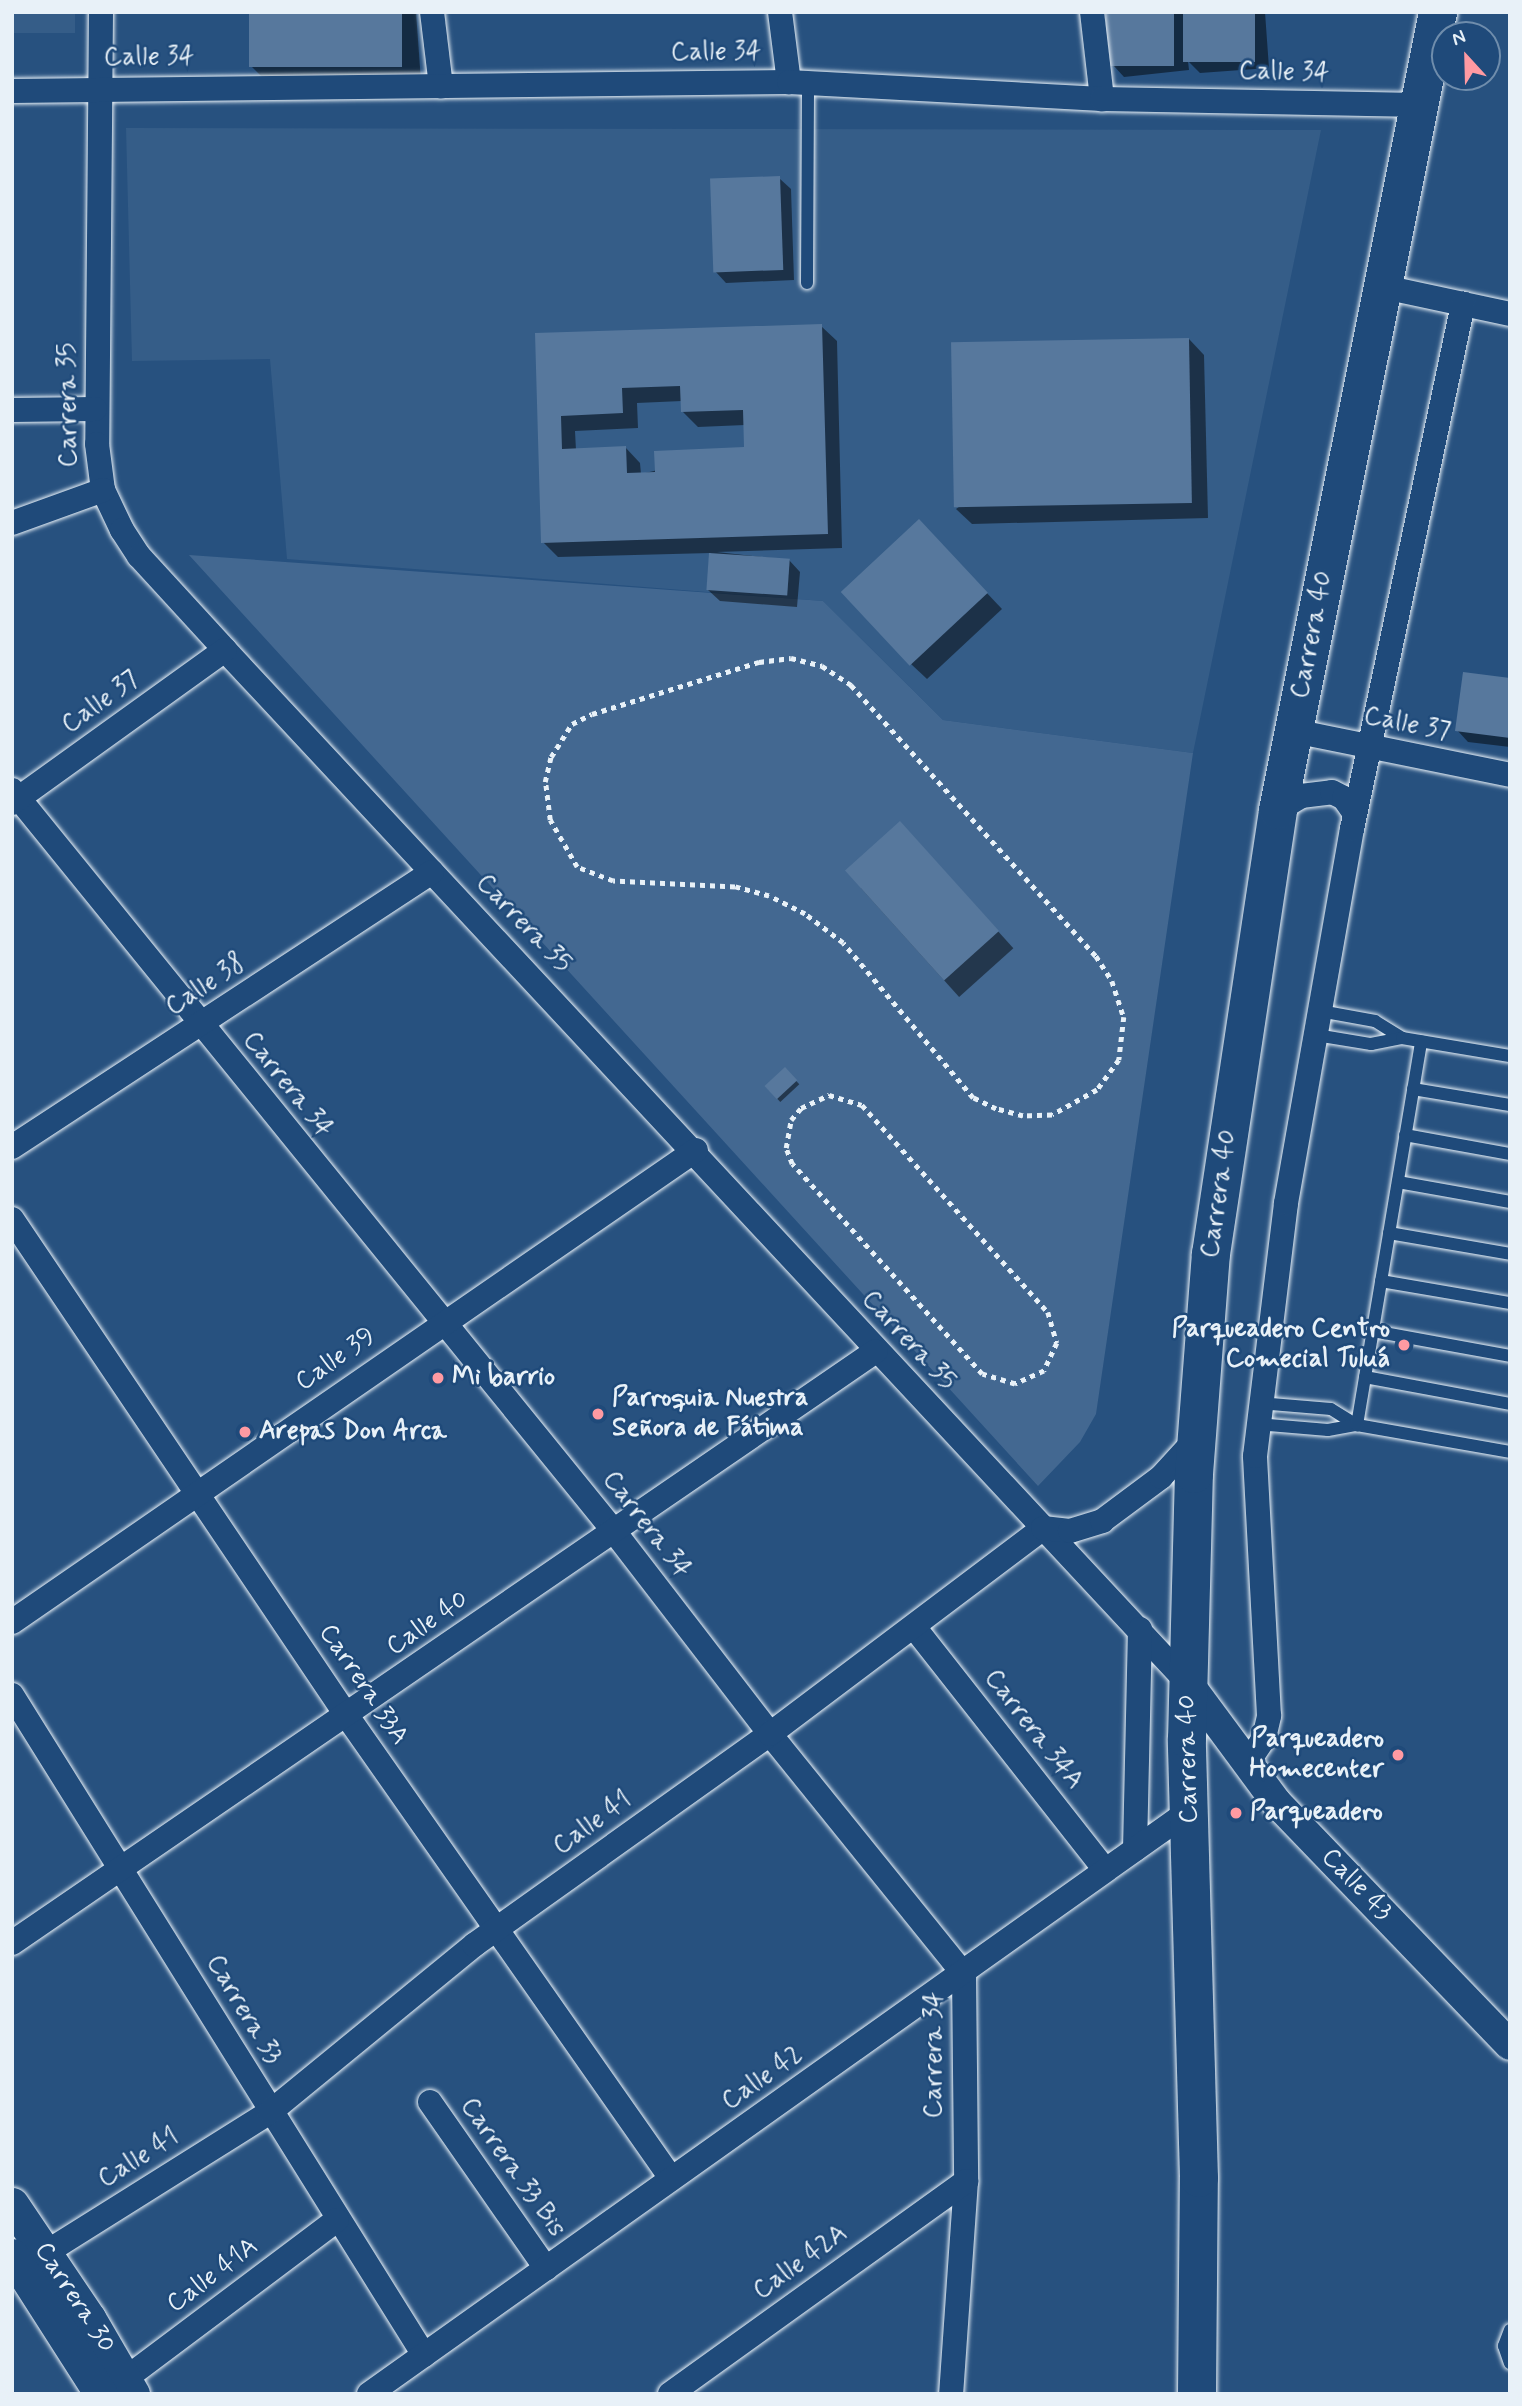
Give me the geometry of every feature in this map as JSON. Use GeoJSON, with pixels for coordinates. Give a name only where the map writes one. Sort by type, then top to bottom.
{"type":"FeatureCollection","features":[{"type":"Feature","properties":{"kind":"main road","name":"Carrera 40"},"geometry":{"type":"LineString","coordinates":[[1197,2394],[1199,2178],[1188,1683],[1196,1439],[1211,1254],[1278,810],[1438,12]]}},
{"type":"Feature","properties":{"kind":"main road","name":"Carrera 30"},"geometry":{"type":"LineString","coordinates":[[12,2204],[26,2258],[120,2389]]}},
{"type":"Feature","properties":{"kind":"street"},"geometry":{"type":"LineString","coordinates":[[101,12],[102,89]]}},
{"type":"Feature","properties":{"kind":"street"},"geometry":{"type":"LineString","coordinates":[[432,12],[442,86]]}},
{"type":"Feature","properties":{"kind":"street"},"geometry":{"type":"LineString","coordinates":[[780,12],[799,83]]}},
{"type":"Feature","properties":{"kind":"street"},"geometry":{"type":"LineString","coordinates":[[1092,12],[1102,99]]}},
{"type":"Feature","properties":{"kind":"street","name":"Calle 34"},"geometry":{"type":"LineString","coordinates":[[12,91],[799,83],[1102,99],[1421,105]]}},
{"type":"Feature","properties":{"kind":"street","name":"Carrera 35"},"geometry":{"type":"LineString","coordinates":[[102,89],[95,409],[103,490],[139,556],[432,872],[696,1150],[876,1351],[1188,1683]]}},
{"type":"Feature","properties":{"kind":"street"},"geometry":{"type":"LineString","coordinates":[[1384,288],[1510,314]]}},
{"type":"Feature","properties":{"kind":"street"},"geometry":{"type":"LineString","coordinates":[[1246,1765],[1264,1738],[1269,1716],[1257,1514],[1258,1414],[1318,1023],[1355,814],[1463,304]]}},
{"type":"Feature","properties":{"kind":"street"},"geometry":{"type":"LineString","coordinates":[[12,410],[95,409]]}},
{"type":"Feature","properties":{"kind":"street"},"geometry":{"type":"LineString","coordinates":[[12,523],[103,490]]}},
{"type":"Feature","properties":{"kind":"street","name":"Calle 37"},"geometry":{"type":"LineString","coordinates":[[15,797],[225,650]]}},
{"type":"Feature","properties":{"kind":"street","name":"Calle 37"},"geometry":{"type":"LineString","coordinates":[[1294,731],[1510,775]]}},
{"type":"Feature","properties":{"kind":"street"},"geometry":{"type":"LineString","coordinates":[[1278,810],[1301,796],[1332,792],[1343,798],[1355,814]]}},
{"type":"Feature","properties":{"kind":"street","name":"Carrera 34"},"geometry":{"type":"LineString","coordinates":[[15,797],[613,1530],[770,1734],[964,1975],[966,2181],[951,2394]]}},
{"type":"Feature","properties":{"kind":"street","name":"Calle 38"},"geometry":{"type":"LineString","coordinates":[[12,1147],[201,1026],[432,872]]}},
{"type":"Feature","properties":{"kind":"street","name":"Calle 39"},"geometry":{"type":"LineString","coordinates":[[12,1622],[696,1150]]}},
{"type":"Feature","properties":{"kind":"street","name":"Carrera 33A"},"geometry":{"type":"LineString","coordinates":[[12,1219],[347,1716],[671,2178]]}},
{"type":"Feature","properties":{"kind":"street","name":"Calle 40"},"geometry":{"type":"LineString","coordinates":[[12,1942],[347,1716],[876,1351]]}},
{"type":"Feature","properties":{"kind":"street"},"geometry":{"type":"LineString","coordinates":[[1044,1528],[1070,1531],[1102,1521],[1161,1477],[1196,1439]]}},
{"type":"Feature","properties":{"kind":"street","name":"Calle 41"},"geometry":{"type":"LineString","coordinates":[[26,2258],[270,2112],[497,1930],[770,1734],[1044,1528]]}},
{"type":"Feature","properties":{"kind":"street","name":"Carrera 34A"},"geometry":{"type":"LineString","coordinates":[[914,1627],[1105,1870]]}},
{"type":"Feature","properties":{"kind":"street"},"geometry":{"type":"LineString","coordinates":[[1135,1849],[1140,1629]]}},
{"type":"Feature","properties":{"kind":"street","name":"Calle 43"},"geometry":{"type":"LineString","coordinates":[[1188,1683],[1246,1765],[1300,1827],[1510,2045]]}},
{"type":"Feature","properties":{"kind":"street","name":"Carrera 33"},"geometry":{"type":"LineString","coordinates":[[12,1695],[123,1869],[270,2112],[424,2354]]}},
{"type":"Feature","properties":{"kind":"street","name":"Calle 42"},"geometry":{"type":"LineString","coordinates":[[369,2394],[671,2178],[964,1975],[1189,1811]]}},
{"type":"Feature","properties":{"kind":"street","name":"Carrera 33 Bis"},"geometry":{"type":"LineString","coordinates":[[430,2102],[546,2268]]}},
{"type":"Feature","properties":{"kind":"street","name":"Calle 42A"},"geometry":{"type":"LineString","coordinates":[[670,2394],[966,2181]]}},
{"type":"Feature","properties":{"kind":"street","name":"Calle 41A"},"geometry":{"type":"LineString","coordinates":[[120,2389],[338,2220]]}},
{"type":"Feature","properties":{"kind":"lane"},"geometry":{"type":"LineString","coordinates":[[799,83],[807,283]]}},
{"type":"Feature","properties":{"kind":"lane"},"geometry":{"type":"LineString","coordinates":[[1318,1023],[1375,1021],[1402,1038]]}},
{"type":"Feature","properties":{"kind":"lane"},"geometry":{"type":"LineString","coordinates":[[1318,1023],[1371,1044],[1402,1038],[1510,1056]]}},
{"type":"Feature","properties":{"kind":"lane"},"geometry":{"type":"LineString","coordinates":[[1357,1425],[1421,1041]]}},
{"type":"Feature","properties":{"kind":"lane"},"geometry":{"type":"LineString","coordinates":[[1413,1088],[1510,1105]]}},
{"type":"Feature","properties":{"kind":"lane"},"geometry":{"type":"LineString","coordinates":[[1405,1135],[1510,1154]]}},
{"type":"Feature","properties":{"kind":"lane"},"geometry":{"type":"LineString","coordinates":[[1398,1182],[1510,1202]]}},
{"type":"Feature","properties":{"kind":"lane"},"geometry":{"type":"LineString","coordinates":[[1389,1233],[1510,1254]]}},
{"type":"Feature","properties":{"kind":"lane"},"geometry":{"type":"LineString","coordinates":[[1381,1281],[1510,1303]]}},
{"type":"Feature","properties":{"kind":"lane"},"geometry":{"type":"LineString","coordinates":[[1373,1331],[1510,1356]]}},
{"type":"Feature","properties":{"kind":"lane"},"geometry":{"type":"LineString","coordinates":[[1365,1377],[1510,1405]]}},
{"type":"Feature","properties":{"kind":"lane"},"geometry":{"type":"LineString","coordinates":[[1258,1414],[1331,1409],[1357,1425]]}},
{"type":"Feature","properties":{"kind":"lane"},"geometry":{"type":"LineString","coordinates":[[1258,1414],[1328,1430],[1357,1425],[1510,1452]]}},
{"type":"Feature","properties":{"kind":"lane"},"geometry":{"type":"LineString","coordinates":[[1510,2330],[1504,2346],[1510,2363]]}},
{"type":"Feature","properties":{"kind":"path"},"geometry":{"type":"LineString","coordinates":[[791,658],[822,666],[852,685],[1096,956],[1112,981],[1124,1017],[1119,1060],[1097,1090],[1067,1110],[1023,1116],[996,1110],[973,1098],[843,943],[805,914],[769,896],[735,887],[592,876],[577,867],[568,853],[550,820],[545,782],[551,757],[572,724],[592,714],[759,662],[791,658]]}},
{"type":"Feature","properties":{"kind":"path"},"geometry":{"type":"LineString","coordinates":[[829,1095],[862,1105],[1048,1312],[1056,1343],[1044,1371],[1015,1384],[982,1374],[793,1165],[786,1148],[787,1132],[801,1108],[829,1095]]}},
{"type":"Feature","properties":{"kind":"shaded area"},"geometry":{"type":"Polygon","coordinates":[[[12,12],[75,12],[75,33],[12,33],[12,12]]]}},
{"type":"Feature","properties":{"kind":"shaded area"},"geometry":{"type":"Polygon","coordinates":[[[126,128],[1321,130],[1193,753],[943,720],[823,601],[287,559],[270,359],[132,361],[126,128]]]}},
{"type":"Feature","properties":{"kind":"shaded area"},"geometry":{"type":"Polygon","coordinates":[[[189,555],[823,601],[943,720],[1193,753],[1096,1414],[1080,1442],[1038,1486],[189,555]]]}},
{"type":"Feature","properties":{"kind":"building"},"geometry":{"type":"Polygon","coordinates":[[[249,12],[402,12],[402,67],[249,67],[249,12]]]}},
{"type":"Feature","properties":{"kind":"building"},"geometry":{"type":"Polygon","coordinates":[[[1106,12],[1174,12],[1174,66],[1106,66],[1106,12]]]}},
{"type":"Feature","properties":{"kind":"building"},"geometry":{"type":"Polygon","coordinates":[[[1183,12],[1255,12],[1255,62],[1183,62],[1183,12]]]}},
{"type":"Feature","properties":{"kind":"building"},"geometry":{"type":"Polygon","coordinates":[[[780,176],[783,270],[713,272],[710,178],[780,176]]]}},
{"type":"Feature","properties":{"kind":"building"},"geometry":{"type":"Polygon","coordinates":[[[822,324],[828,534],[541,543],[535,333],[822,324]],[[680,386],[622,388],[623,413],[561,416],[562,449],[626,446],[627,473],[655,472],[654,451],[744,447],[743,410],[681,412],[680,386]]]}},
{"type":"Feature","properties":{"kind":"building"},"geometry":{"type":"Polygon","coordinates":[[[1189,338],[1192,503],[954,507],[951,342],[1189,338]]]}},
{"type":"Feature","properties":{"kind":"building"},"geometry":{"type":"Polygon","coordinates":[[[919,519],[988,593],[910,666],[841,592],[919,519]]]}},
{"type":"Feature","properties":{"kind":"building"},"geometry":{"type":"Polygon","coordinates":[[[709,553],[790,559],[787,596],[706,590],[709,553]]]}},
{"type":"Feature","properties":{"kind":"building"},"geometry":{"type":"Polygon","coordinates":[[[1463,672],[1510,678],[1510,738],[1455,731],[1463,672]]]}},
{"type":"Feature","properties":{"kind":"building"},"geometry":{"type":"Polygon","coordinates":[[[900,821],[999,931],[944,981],[845,871],[900,821]]]}},
{"type":"Feature","properties":{"kind":"building"},"geometry":{"type":"Polygon","coordinates":[[[785,1067],[797,1080],[777,1099],[765,1086],[785,1067]]]}},
{"type":"Feature","properties":{"kind":"place","name":"Parqueadero Centro Comecial Tuluá"},"geometry":{"type":"Point","coordinates":[1404,1345]}},
{"type":"Feature","properties":{"kind":"place","name":"Mi barrio"},"geometry":{"type":"Point","coordinates":[438,1378]}},
{"type":"Feature","properties":{"kind":"place","name":"Parroquia Nuestra Señora de Fátima"},"geometry":{"type":"Point","coordinates":[598,1414]}},
{"type":"Feature","properties":{"kind":"place","name":"Arepas Don Arca"},"geometry":{"type":"Point","coordinates":[245,1432]}},
{"type":"Feature","properties":{"kind":"place","name":"Parqueadero Homecenter"},"geometry":{"type":"Point","coordinates":[1398,1755]}},
{"type":"Feature","properties":{"kind":"place","name":"Parqueadero"},"geometry":{"type":"Point","coordinates":[1236,1813]}}]}
